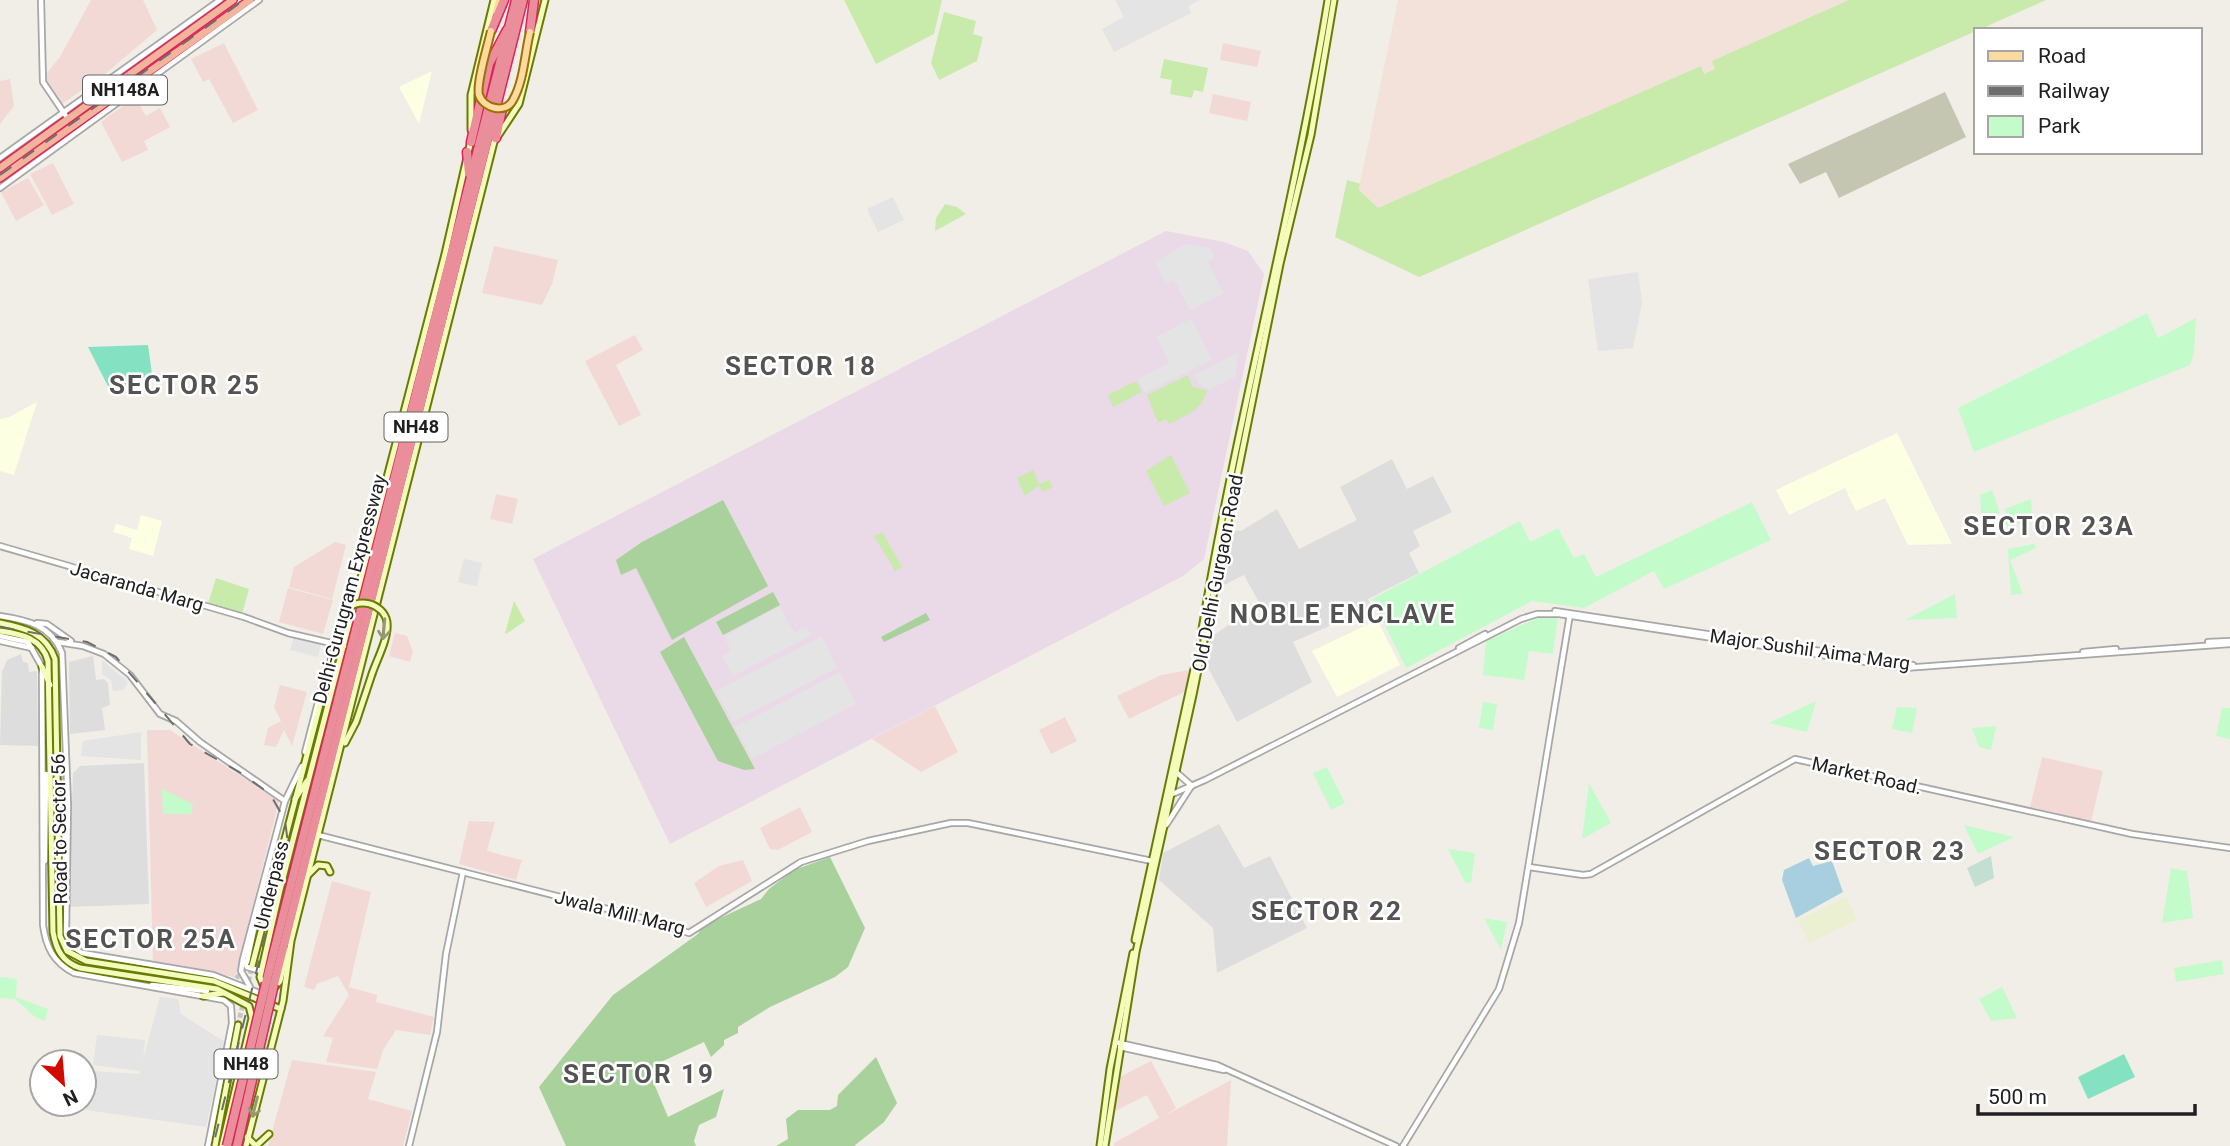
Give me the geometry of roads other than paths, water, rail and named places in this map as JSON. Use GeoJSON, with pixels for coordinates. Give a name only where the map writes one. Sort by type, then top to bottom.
{"type":"FeatureCollection","features":[{"type":"Feature","properties":{"kind":"highway","name":"NH148A"},"geometry":{"type":"LineString","coordinates":[[1,179],[66,116],[233,0]]}},
{"type":"Feature","properties":{"kind":"highway"},"geometry":{"type":"LineString","coordinates":[[491,31],[500,0]]}},
{"type":"Feature","properties":{"kind":"highway","name":"Delhi-Gurugram Expressway"},"geometry":{"type":"LineString","coordinates":[[237,1146],[270,983],[337,697],[516,0]]}},
{"type":"Feature","properties":{"kind":"highway","name":"Delhi-Gurugram Expressway"},"geometry":{"type":"LineString","coordinates":[[224,1146],[360,650],[523,0]]}},
{"type":"Feature","properties":{"kind":"highway"},"geometry":{"type":"LineString","coordinates":[[530,32],[536,0]]}},
{"type":"Feature","properties":{"kind":"highway","name":"NH148A"},"geometry":{"type":"LineString","coordinates":[[24,156],[132,89],[254,1]]}},
{"type":"Feature","properties":{"kind":"highway"},"geometry":{"type":"LineString","coordinates":[[471,142],[489,64],[496,46],[510,24]]}},
{"type":"Feature","properties":{"kind":"highway"},"geometry":{"type":"LineString","coordinates":[[483,160],[495,140],[505,98],[505,75]]}},
{"type":"Feature","properties":{"kind":"highway"},"geometry":{"type":"LineString","coordinates":[[467,152],[470,183]]}},
{"type":"Feature","properties":{"kind":"highway"},"geometry":{"type":"LineString","coordinates":[[360,650],[360,673]]}},
{"type":"Feature","properties":{"kind":"highway"},"geometry":{"type":"LineString","coordinates":[[329,704],[337,697]]}},
{"type":"Feature","properties":{"kind":"main road"},"geometry":{"type":"LineString","coordinates":[[500,0],[471,95],[471,142],[445,254],[261,971],[262,986],[274,988],[280,981],[495,140],[519,104],[545,0]]}},
{"type":"Feature","properties":{"kind":"main road","name":"Old Delhi Gurgaon Road"},"geometry":{"type":"LineString","coordinates":[[1118,1044],[1213,579],[1230,469],[1294,181],[1328,0]]}},
{"type":"Feature","properties":{"kind":"main road","name":"Old Delhi Gurgaon Road"},"geometry":{"type":"LineString","coordinates":[[1102,1146],[1152,861],[1280,264],[1311,135],[1334,0]]}},
{"type":"Feature","properties":{"kind":"main road"},"geometry":{"type":"LineString","coordinates":[[491,31],[479,89],[482,100],[493,108],[503,108],[514,99],[530,32]]}},
{"type":"Feature","properties":{"kind":"main road","name":"Underpass"},"geometry":{"type":"LineString","coordinates":[[247,962],[345,613],[357,604],[366,603],[375,605],[384,612],[387,623],[358,716],[340,750]]}},
{"type":"Feature","properties":{"kind":"main road","name":"Road to Sector 56"},"geometry":{"type":"LineString","coordinates":[[0,623],[38,635],[52,649],[55,659],[60,910],[64,946],[78,959],[214,981],[262,1003],[282,1006]]}},
{"type":"Feature","properties":{"kind":"main road"},"geometry":{"type":"LineString","coordinates":[[0,631],[17,633],[38,643],[46,655],[50,685],[53,932],[59,953],[67,966],[226,992],[249,1006],[251,1018],[224,1146]]}},
{"type":"Feature","properties":{"kind":"main road"},"geometry":{"type":"LineString","coordinates":[[42,667],[50,685]]}},
{"type":"Feature","properties":{"kind":"main road"},"geometry":{"type":"LineString","coordinates":[[292,804],[312,772]]}},
{"type":"Feature","properties":{"kind":"main road"},"geometry":{"type":"LineString","coordinates":[[307,877],[318,865],[327,866],[330,872]]}},
{"type":"Feature","properties":{"kind":"main road"},"geometry":{"type":"LineString","coordinates":[[246,1146],[282,1006],[291,941]]}},
{"type":"Feature","properties":{"kind":"main road"},"geometry":{"type":"LineString","coordinates":[[205,994],[226,992]]}},
{"type":"Feature","properties":{"kind":"main road"},"geometry":{"type":"LineString","coordinates":[[262,1003],[267,996]]}},
{"type":"Feature","properties":{"kind":"main road"},"geometry":{"type":"LineString","coordinates":[[215,1146],[238,1025]]}},
{"type":"Feature","properties":{"kind":"main road"},"geometry":{"type":"LineString","coordinates":[[242,1060],[243,1065],[254,1070],[268,1059]]}},
{"type":"Feature","properties":{"kind":"main road"},"geometry":{"type":"LineString","coordinates":[[247,1137],[256,1146],[269,1134]]}},
{"type":"Feature","properties":{"kind":"street"},"geometry":{"type":"LineString","coordinates":[[0,158],[66,116],[43,82],[41,0]]}},
{"type":"Feature","properties":{"kind":"street"},"geometry":{"type":"LineString","coordinates":[[142,62],[220,0]]}},
{"type":"Feature","properties":{"kind":"street"},"geometry":{"type":"LineString","coordinates":[[1,179],[132,89]]}},
{"type":"Feature","properties":{"kind":"street","name":"Jacaranda Marg"},"geometry":{"type":"LineString","coordinates":[[0,546],[344,646]]}},
{"type":"Feature","properties":{"kind":"street","name":"Major Sushil Aima Marg"},"geometry":{"type":"LineString","coordinates":[[1168,795],[1191,787],[1528,614],[1541,611],[1910,665],[2230,642]]}},
{"type":"Feature","properties":{"kind":"street"},"geometry":{"type":"LineString","coordinates":[[1403,1146],[1499,989],[1519,923],[1570,615]]}},
{"type":"Feature","properties":{"kind":"street"},"geometry":{"type":"LineString","coordinates":[[0,616],[47,624],[76,644]]}},
{"type":"Feature","properties":{"kind":"street"},"geometry":{"type":"LineString","coordinates":[[36,623],[58,642],[63,661],[69,829],[65,881]]}},
{"type":"Feature","properties":{"kind":"street"},"geometry":{"type":"LineString","coordinates":[[0,638],[28,642],[42,667],[43,865],[45,934],[50,952],[74,973],[205,994],[224,1000],[231,1006],[232,1017],[208,1146]]}},
{"type":"Feature","properties":{"kind":"street"},"geometry":{"type":"LineString","coordinates":[[58,642],[76,644],[104,654],[130,676],[160,714],[176,721],[200,742],[285,801]]}},
{"type":"Feature","properties":{"kind":"street"},"geometry":{"type":"LineString","coordinates":[[305,752],[334,643]]}},
{"type":"Feature","properties":{"kind":"street","name":"Market Road."},"geometry":{"type":"LineString","coordinates":[[1529,867],[1591,874],[1796,759],[2132,834],[2230,848]]}},
{"type":"Feature","properties":{"kind":"street"},"geometry":{"type":"LineString","coordinates":[[253,990],[243,977],[263,877],[285,801],[302,766]]}},
{"type":"Feature","properties":{"kind":"street"},"geometry":{"type":"LineString","coordinates":[[1163,829],[1191,787],[1175,771]]}},
{"type":"Feature","properties":{"kind":"street"},"geometry":{"type":"LineString","coordinates":[[43,865],[47,858],[46,774]]}},
{"type":"Feature","properties":{"kind":"street"},"geometry":{"type":"LineString","coordinates":[[64,785],[66,933],[77,950],[213,975],[267,996],[282,1006]]}},
{"type":"Feature","properties":{"kind":"street","name":"Jwala Mill Marg"},"geometry":{"type":"LineString","coordinates":[[318,835],[520,886],[689,933],[801,862],[860,842],[951,823],[968,823],[1152,861]]}},
{"type":"Feature","properties":{"kind":"street"},"geometry":{"type":"LineString","coordinates":[[409,1146],[438,1032],[446,954],[463,872]]}},
{"type":"Feature","properties":{"kind":"street"},"geometry":{"type":"LineString","coordinates":[[247,962],[247,967],[261,971]]}},
{"type":"Feature","properties":{"kind":"street"},"geometry":{"type":"LineString","coordinates":[[1118,1044],[1217,1065],[1396,1146]]}},
{"type":"Feature","properties":{"kind":"water"},"geometry":{"type":"Polygon","coordinates":[[[1809,858],[1813,866],[1832,861],[1843,892],[1796,918],[1782,880],[1784,870],[1809,858]]]}},
{"type":"Feature","properties":{"kind":"tunnel"},"geometry":{"type":"LineString","coordinates":[[46,774],[49,765],[61,765],[64,785]]}},
{"type":"Feature","properties":{"kind":"tunnel"},"geometry":{"type":"LineString","coordinates":[[233,984],[247,962]]}},
{"type":"Feature","properties":{"kind":"tunnel"},"geometry":{"type":"LineString","coordinates":[[238,1025],[252,966]]}},
{"type":"Feature","properties":{"kind":"railway"},"geometry":{"type":"LineString","coordinates":[[0,175],[244,0]]}},
{"type":"Feature","properties":{"kind":"railway"},"geometry":{"type":"LineString","coordinates":[[0,627],[87,642],[116,657],[190,744],[241,773],[270,794],[285,820],[288,844],[213,1146]]}},
{"type":"Feature","properties":{"kind":"district","name":"SECTOR 18"},"geometry":{"type":"Point","coordinates":[801,366]}},
{"type":"Feature","properties":{"kind":"district","name":"SECTOR 25"},"geometry":{"type":"Point","coordinates":[185,385]}},
{"type":"Feature","properties":{"kind":"district","name":"SECTOR 23A"},"geometry":{"type":"Point","coordinates":[2049,526]}},
{"type":"Feature","properties":{"kind":"district","name":"NOBLE ENCLAVE"},"geometry":{"type":"Point","coordinates":[1343,614]}},
{"type":"Feature","properties":{"kind":"district","name":"SECTOR 23"},"geometry":{"type":"Point","coordinates":[1890,851]}},
{"type":"Feature","properties":{"kind":"district","name":"SECTOR 22"},"geometry":{"type":"Point","coordinates":[1327,911]}},
{"type":"Feature","properties":{"kind":"district","name":"SECTOR 25A"},"geometry":{"type":"Point","coordinates":[151,939]}},
{"type":"Feature","properties":{"kind":"district","name":"SECTOR 19"},"geometry":{"type":"Point","coordinates":[639,1074]}}]}
